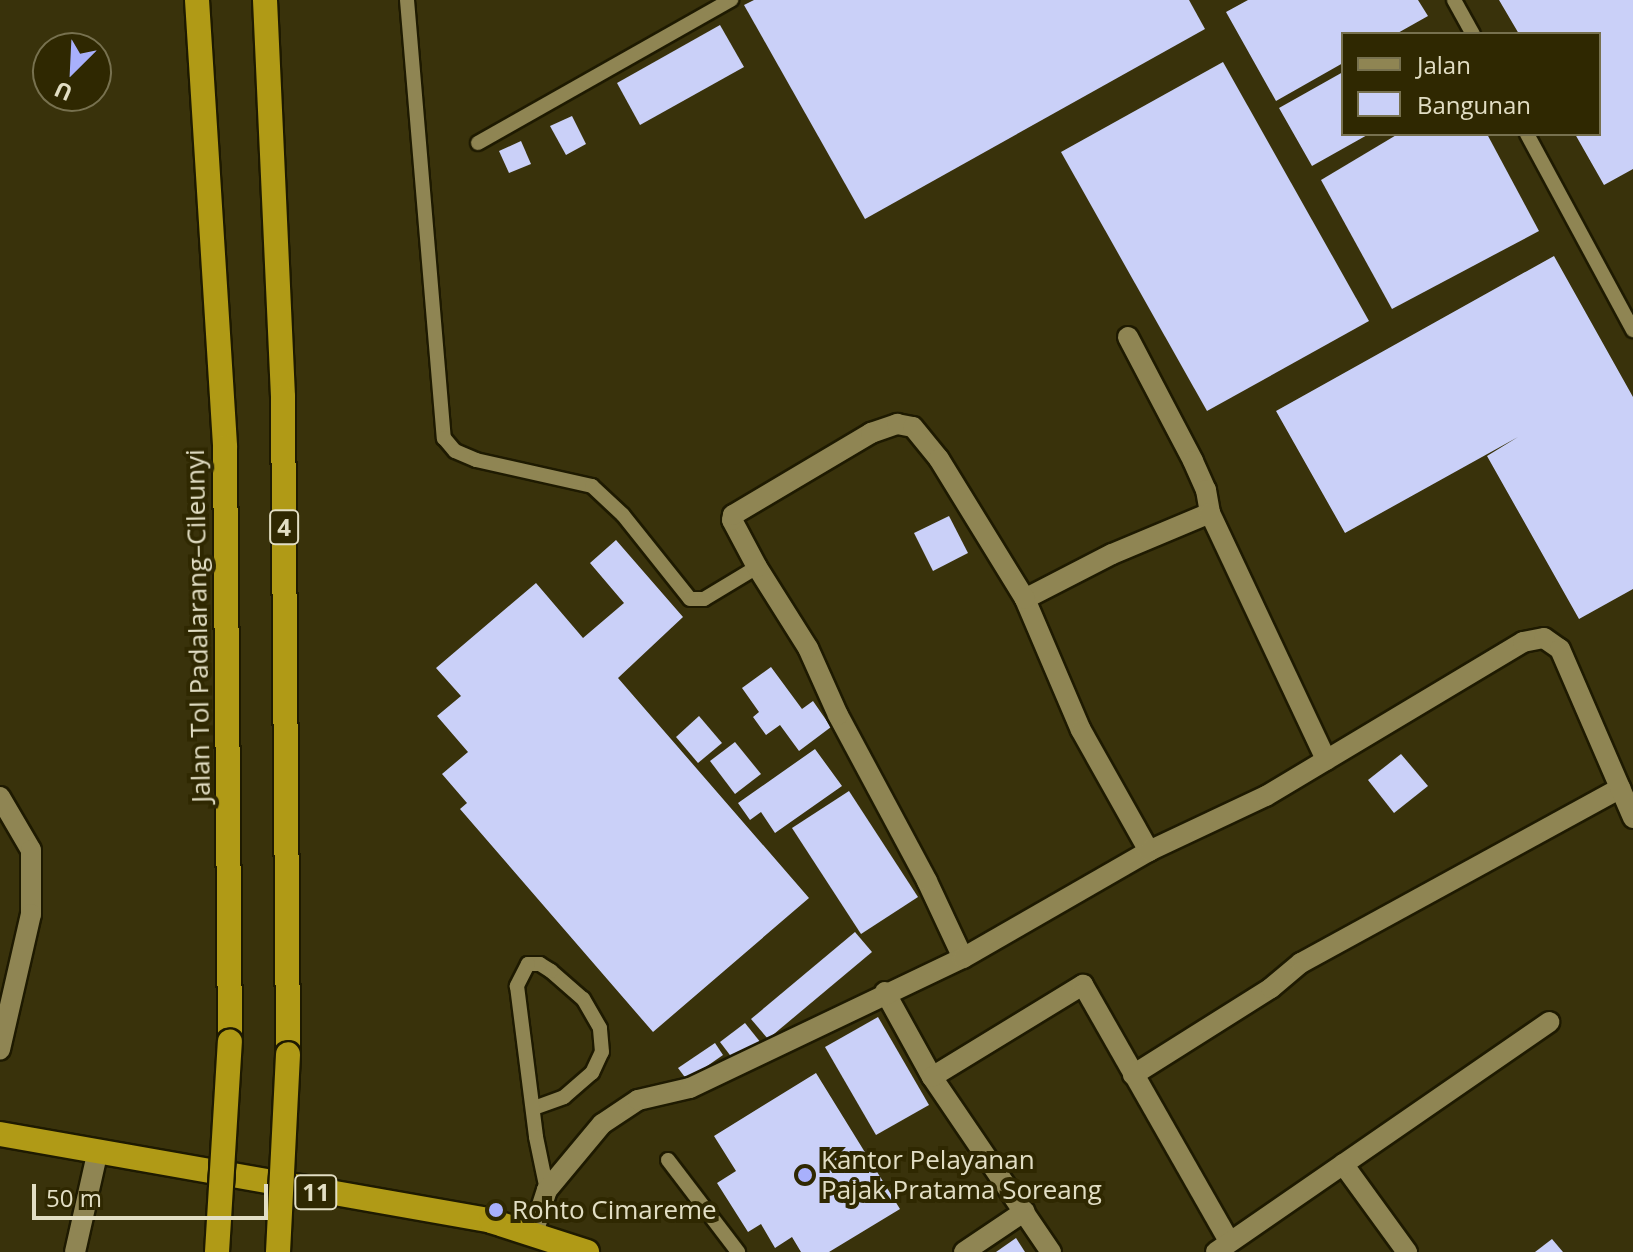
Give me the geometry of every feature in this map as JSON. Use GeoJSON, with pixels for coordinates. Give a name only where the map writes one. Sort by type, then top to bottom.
{"type":"FeatureCollection","features":[{"type":"Feature","properties":{"kind":"highway","name":"Jalan Tol Padalarang–Cileunyi"},"geometry":{"type":"LineString","coordinates":[[197,0],[225,447],[230,1041],[217,1252]]}},
{"type":"Feature","properties":{"kind":"highway","name":"4"},"geometry":{"type":"LineString","coordinates":[[265,0],[283,397],[288,1054],[278,1252]]}},
{"type":"Feature","properties":{"kind":"highway","name":"11"},"geometry":{"type":"LineString","coordinates":[[0,1134],[97,1154],[491,1221],[545,1241],[587,1252]]}},
{"type":"Feature","properties":{"kind":"street"},"geometry":{"type":"LineString","coordinates":[[1128,337],[1193,461],[1206,490],[1210,513],[1326,760]]}},
{"type":"Feature","properties":{"kind":"street"},"geometry":{"type":"LineString","coordinates":[[963,958],[927,881],[838,715],[808,648],[757,567],[732,520],[736,511],[871,433],[897,424],[913,427],[924,436],[1025,599],[1081,730],[1149,851]]}},
{"type":"Feature","properties":{"kind":"street"},"geometry":{"type":"LineString","coordinates":[[1025,599],[1112,554],[1210,513]]}},
{"type":"Feature","properties":{"kind":"street"},"geometry":{"type":"LineString","coordinates":[[545,1241],[547,1190],[579,1157],[602,1124],[638,1100],[690,1088],[885,992],[963,958],[1149,851],[1266,796],[1523,642],[1544,638],[1560,649],[1633,818]]}},
{"type":"Feature","properties":{"kind":"street"},"geometry":{"type":"LineString","coordinates":[[1133,1075],[1271,988],[1301,963],[1620,788]]}},
{"type":"Feature","properties":{"kind":"street"},"geometry":{"type":"LineString","coordinates":[[0,797],[31,850],[31,914],[0,1049]]}},
{"type":"Feature","properties":{"kind":"street"},"geometry":{"type":"LineString","coordinates":[[932,1077],[1083,985],[1223,1247],[1549,1022]]}},
{"type":"Feature","properties":{"kind":"street"},"geometry":{"type":"LineString","coordinates":[[885,992],[932,1077],[1051,1252]]}},
{"type":"Feature","properties":{"kind":"street"},"geometry":{"type":"LineString","coordinates":[[75,1252],[97,1154]]}},
{"type":"Feature","properties":{"kind":"street"},"geometry":{"type":"LineString","coordinates":[[1343,1164],[1407,1252]]}},
{"type":"Feature","properties":{"kind":"street"},"geometry":{"type":"LineString","coordinates":[[964,1252],[1025,1211]]}},
{"type":"Feature","properties":{"kind":"lane"},"geometry":{"type":"LineString","coordinates":[[407,0],[444,438],[455,451],[476,460],[592,486],[623,515],[690,599],[704,599],[757,567]]}},
{"type":"Feature","properties":{"kind":"lane"},"geometry":{"type":"LineString","coordinates":[[478,143],[731,0]]}},
{"type":"Feature","properties":{"kind":"lane"},"geometry":{"type":"LineString","coordinates":[[1454,0],[1472,32]]}},
{"type":"Feature","properties":{"kind":"lane"},"geometry":{"type":"LineString","coordinates":[[1528,136],[1633,330]]}},
{"type":"Feature","properties":{"kind":"lane"},"geometry":{"type":"LineString","coordinates":[[534,1108],[564,1097],[592,1073],[602,1052],[600,1028],[583,999],[540,964],[528,964],[517,986],[534,1108],[547,1190]]}},
{"type":"Feature","properties":{"kind":"lane"},"geometry":{"type":"LineString","coordinates":[[668,1160],[738,1252]]}},
{"type":"Feature","properties":{"kind":"building"},"geometry":{"type":"Polygon","coordinates":[[[754,0],[1189,0],[1205,29],[865,219],[744,5],[754,0]]]}},
{"type":"Feature","properties":{"kind":"building"},"geometry":{"type":"Polygon","coordinates":[[[1248,0],[1418,0],[1428,16],[1400,32],[1341,32],[1341,64],[1276,101],[1226,12],[1248,0]]]}},
{"type":"Feature","properties":{"kind":"building"},"geometry":{"type":"Polygon","coordinates":[[[1499,0],[1633,0],[1633,169],[1604,185],[1576,136],[1601,136],[1601,32],[1518,32],[1499,0]]]}},
{"type":"Feature","properties":{"kind":"building"},"geometry":{"type":"Polygon","coordinates":[[[720,25],[744,67],[640,125],[617,83],[720,25]]]}},
{"type":"Feature","properties":{"kind":"building"},"geometry":{"type":"Polygon","coordinates":[[[1223,62],[1369,321],[1207,411],[1061,152],[1223,62]]]}},
{"type":"Feature","properties":{"kind":"building"},"geometry":{"type":"Polygon","coordinates":[[[1341,73],[1341,136],[1365,136],[1312,166],[1279,108],[1341,73]]]}},
{"type":"Feature","properties":{"kind":"building"},"geometry":{"type":"Polygon","coordinates":[[[572,116],[586,144],[566,155],[550,126],[572,116]]]}},
{"type":"Feature","properties":{"kind":"building"},"geometry":{"type":"Polygon","coordinates":[[[1395,136],[1488,136],[1539,231],[1392,309],[1321,180],[1395,136]]]}},
{"type":"Feature","properties":{"kind":"building"},"geometry":{"type":"Polygon","coordinates":[[[521,141],[531,164],[509,173],[499,151],[521,141]]]}},
{"type":"Feature","properties":{"kind":"building"},"geometry":{"type":"Polygon","coordinates":[[[1554,256],[1633,397],[1633,589],[1579,619],[1487,456],[1518,437],[1345,533],[1276,411],[1554,256]]]}},
{"type":"Feature","properties":{"kind":"building"},"geometry":{"type":"Polygon","coordinates":[[[949,516],[968,553],[933,571],[914,533],[949,516]]]}},
{"type":"Feature","properties":{"kind":"building"},"geometry":{"type":"Polygon","coordinates":[[[616,540],[683,617],[618,678],[809,898],[653,1032],[460,809],[467,803],[442,774],[468,752],[437,716],[461,696],[436,668],[536,583],[583,638],[624,603],[590,563],[616,540]]]}},
{"type":"Feature","properties":{"kind":"building"},"geometry":{"type":"Polygon","coordinates":[[[771,667],[802,709],[813,701],[831,727],[799,751],[780,725],[766,735],[753,717],[759,712],[742,688],[771,667]]]}},
{"type":"Feature","properties":{"kind":"building"},"geometry":{"type":"Polygon","coordinates":[[[699,716],[722,743],[698,763],[676,737],[699,716]]]}},
{"type":"Feature","properties":{"kind":"building"},"geometry":{"type":"Polygon","coordinates":[[[735,742],[761,774],[735,794],[710,761],[735,742]]]}},
{"type":"Feature","properties":{"kind":"building"},"geometry":{"type":"Polygon","coordinates":[[[815,749],[842,786],[775,833],[761,812],[750,820],[738,803],[815,749]]]}},
{"type":"Feature","properties":{"kind":"building"},"geometry":{"type":"Polygon","coordinates":[[[1401,754],[1428,786],[1394,813],[1368,780],[1401,754]]]}},
{"type":"Feature","properties":{"kind":"building"},"geometry":{"type":"Polygon","coordinates":[[[849,791],[918,897],[861,934],[792,828],[849,791]]]}},
{"type":"Feature","properties":{"kind":"building"},"geometry":{"type":"Polygon","coordinates":[[[855,932],[872,952],[768,1039],[751,1019],[855,932]]]}},
{"type":"Feature","properties":{"kind":"building"},"geometry":{"type":"Polygon","coordinates":[[[878,1017],[929,1105],[876,1135],[825,1047],[878,1017]]]}},
{"type":"Feature","properties":{"kind":"building"},"geometry":{"type":"Polygon","coordinates":[[[745,1023],[761,1043],[736,1063],[720,1042],[745,1023]]]}},
{"type":"Feature","properties":{"kind":"building"},"geometry":{"type":"Polygon","coordinates":[[[715,1043],[723,1055],[687,1080],[678,1068],[715,1043]]]}},
{"type":"Feature","properties":{"kind":"building"},"geometry":{"type":"Polygon","coordinates":[[[816,1073],[900,1209],[829,1252],[801,1252],[792,1237],[775,1248],[761,1224],[748,1232],[717,1183],[736,1171],[714,1136],[816,1073]]]}},
{"type":"Feature","properties":{"kind":"building"},"geometry":{"type":"Polygon","coordinates":[[[1016,1238],[1025,1252],[996,1252],[1016,1238]]]}},
{"type":"Feature","properties":{"kind":"building"},"geometry":{"type":"Polygon","coordinates":[[[1552,1239],[1563,1252],[1535,1252],[1552,1239]]]}},
{"type":"Feature","properties":{"kind":"place","name":"Kantor Pelayanan Pajak Pratama Soreang"},"geometry":{"type":"Point","coordinates":[805,1175]}},
{"type":"Feature","properties":{"kind":"place","name":"Rohto Cimareme"},"geometry":{"type":"Point","coordinates":[496,1210]}}]}
